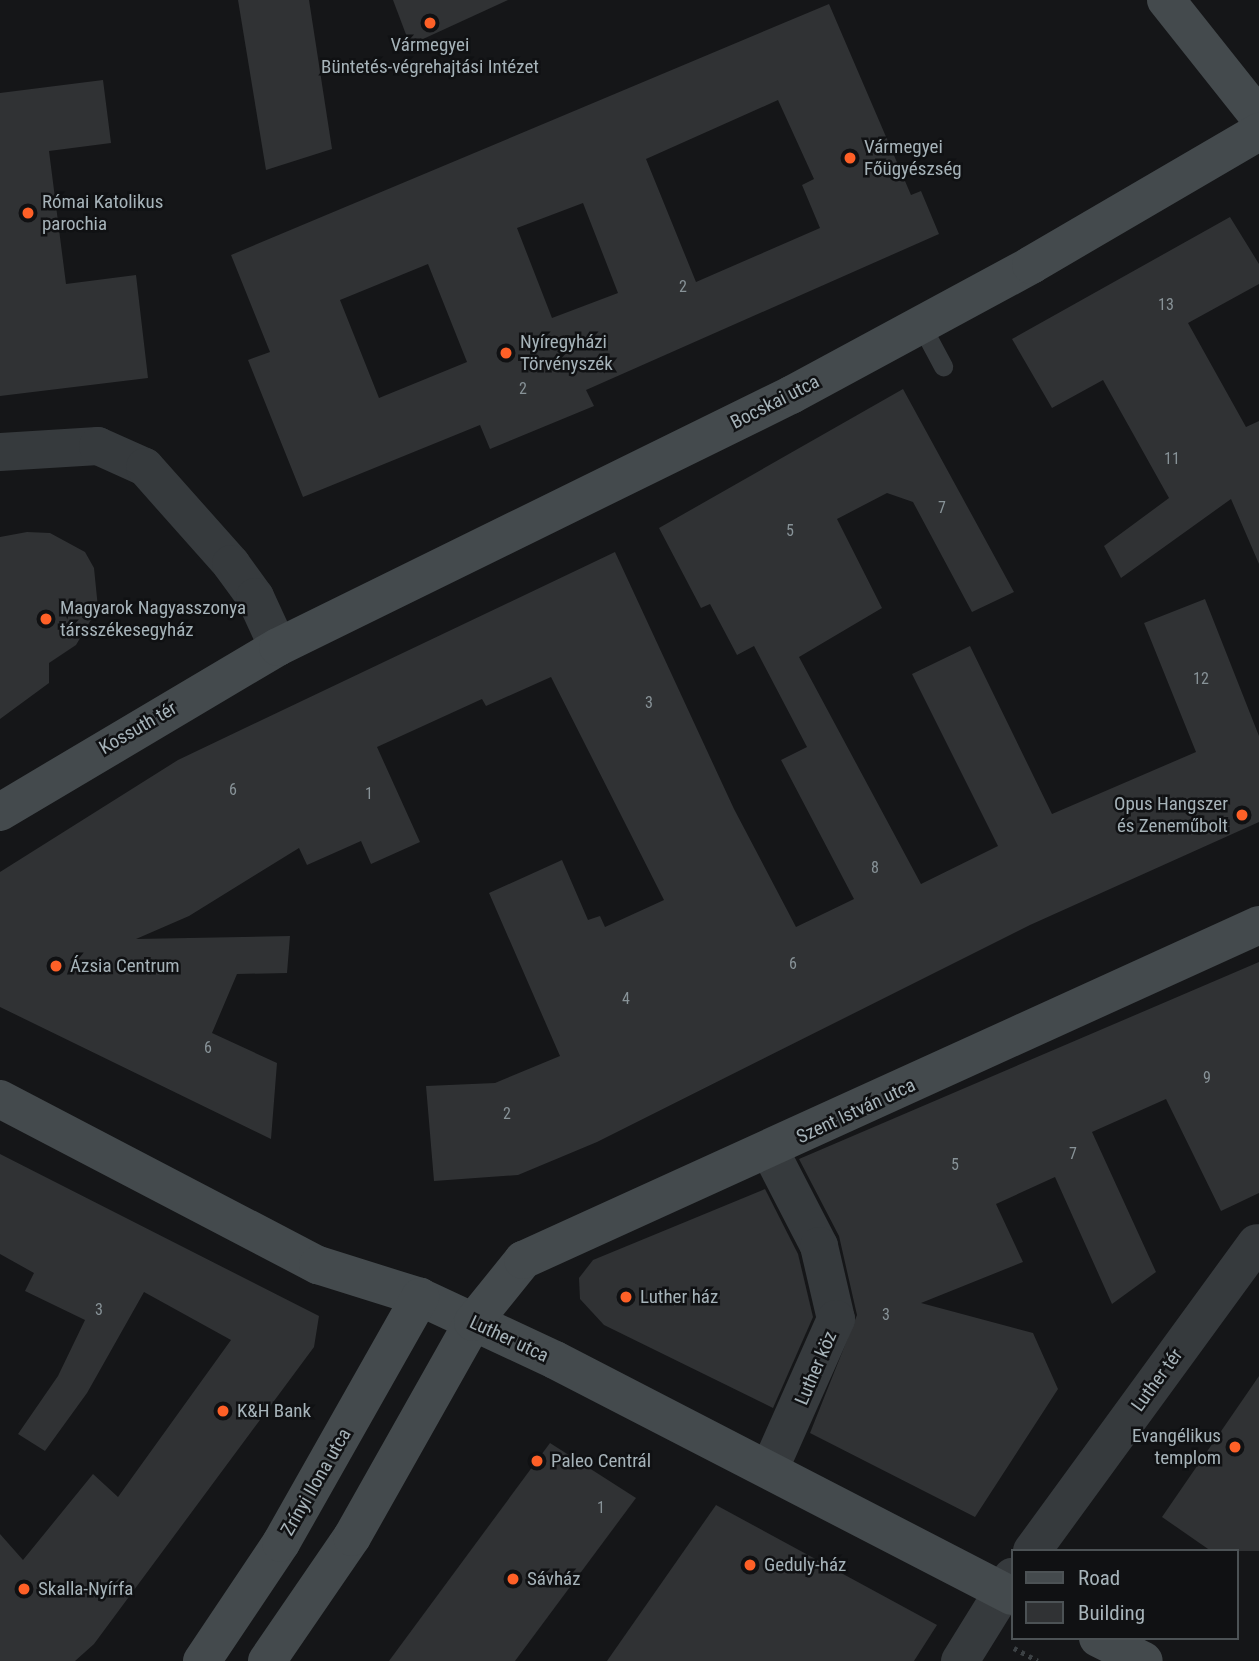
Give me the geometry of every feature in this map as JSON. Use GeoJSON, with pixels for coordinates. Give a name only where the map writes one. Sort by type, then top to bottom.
{"type":"FeatureCollection","features":[{"type":"Feature","properties":{"kind":"street"},"geometry":{"type":"LineString","coordinates":[[1166,0],[1259,117]]}},
{"type":"Feature","properties":{"kind":"street","name":"Bocskai utca"},"geometry":{"type":"LineString","coordinates":[[278,647],[921,325],[1259,132]]}},
{"type":"Feature","properties":{"kind":"street"},"geometry":{"type":"LineString","coordinates":[[0,452],[99,446],[145,467],[231,564],[255,597],[278,647]]}},
{"type":"Feature","properties":{"kind":"street","name":"Kossuth tér"},"geometry":{"type":"LineString","coordinates":[[0,812],[278,647]]}},
{"type":"Feature","properties":{"kind":"street","name":"Szent István utca"},"geometry":{"type":"LineString","coordinates":[[473,1322],[523,1260],[770,1151],[1259,925]]}},
{"type":"Feature","properties":{"kind":"street","name":"Luther utca"},"geometry":{"type":"LineString","coordinates":[[0,1099],[318,1265],[420,1297],[1009,1588]]}},
{"type":"Feature","properties":{"kind":"street","name":"Luther köz"},"geometry":{"type":"LineString","coordinates":[[770,1151],[820,1246],[836,1319],[770,1468]]}},
{"type":"Feature","properties":{"kind":"street","name":"Luther tér"},"geometry":{"type":"LineString","coordinates":[[1033,1549],[1258,1243]]}},
{"type":"Feature","properties":{"kind":"street","name":"Zrínyi Ilona utca"},"geometry":{"type":"LineString","coordinates":[[202,1661],[281,1542],[420,1297]]}},
{"type":"Feature","properties":{"kind":"street"},"geometry":{"type":"LineString","coordinates":[[267,1661],[352,1537],[473,1322]]}},
{"type":"Feature","properties":{"kind":"street"},"geometry":{"type":"LineString","coordinates":[[960,1661],[1009,1588]]}},
{"type":"Feature","properties":{"kind":"street"},"geometry":{"type":"LineString","coordinates":[[1102,1640],[1144,1661]]}},
{"type":"Feature","properties":{"kind":"lane"},"geometry":{"type":"LineString","coordinates":[[921,325],[943,366]]}},
{"type":"Feature","properties":{"kind":"building"},"geometry":{"type":"Polygon","coordinates":[[[238,0],[309,0],[332,149],[266,170],[238,0]]]}},
{"type":"Feature","properties":{"kind":"building","name":"Vármegyei Büntetés-végrehajtási Intézet"},"geometry":{"type":"Polygon","coordinates":[[[393,0],[508,0],[410,45],[393,0]]]}},
{"type":"Feature","properties":{"kind":"building"},"geometry":{"type":"Polygon","coordinates":[[[829,4],[911,195],[921,191],[939,234],[586,390],[594,406],[490,449],[480,425],[303,497],[248,360],[270,352],[231,255],[829,4]],[[778,100],[646,159],[696,282],[820,228],[802,185],[814,179],[778,100]],[[583,203],[517,228],[552,318],[618,293],[583,203]],[[428,264],[340,300],[379,398],[467,362],[428,264]]]}},
{"type":"Feature","properties":{"kind":"building","name":"Római Katolikus parochia"},"geometry":{"type":"Polygon","coordinates":[[[103,80],[111,143],[49,151],[66,284],[136,275],[148,378],[0,396],[0,93],[103,80]]]}},
{"type":"Feature","properties":{"kind":"building"},"geometry":{"type":"Polygon","coordinates":[[[1230,217],[1259,264],[1259,284],[1188,323],[1246,427],[1259,421],[1259,564],[1231,499],[1121,578],[1104,546],[1169,498],[1103,380],[1052,408],[1012,339],[1230,217]]]}},
{"type":"Feature","properties":{"kind":"building"},"geometry":{"type":"Polygon","coordinates":[[[903,389],[1014,592],[972,612],[913,502],[887,493],[837,519],[882,608],[799,657],[921,884],[998,846],[912,674],[970,646],[1052,814],[1196,752],[1144,623],[1205,599],[1259,736],[1259,822],[1030,925],[597,1142],[518,1175],[434,1181],[426,1086],[495,1083],[560,1056],[489,893],[562,860],[588,920],[600,916],[605,927],[664,900],[551,677],[486,706],[482,699],[377,747],[420,842],[371,864],[361,841],[307,865],[299,848],[189,916],[136,939],[290,936],[287,973],[237,974],[212,1033],[277,1063],[271,1139],[0,1007],[0,872],[178,760],[615,552],[734,809],[796,927],[854,899],[781,760],[807,747],[754,646],[737,655],[710,604],[701,608],[659,528],[903,389]]]}},
{"type":"Feature","properties":{"kind":"building","name":"Magyarok Nagyasszonya társszékesegyház"},"geometry":{"type":"Polygon","coordinates":[[[27,532],[50,533],[85,552],[94,568],[98,608],[76,645],[49,663],[49,683],[0,719],[0,537],[27,532]]]}},
{"type":"Feature","properties":{"kind":"building"},"geometry":{"type":"Polygon","coordinates":[[[1259,962],[1259,1193],[1221,1211],[1166,1099],[1092,1132],[1156,1272],[1112,1304],[1055,1177],[996,1204],[1023,1262],[921,1303],[1033,1333],[1058,1389],[975,1517],[810,1433],[857,1315],[839,1236],[799,1159],[1259,962]]]}},
{"type":"Feature","properties":{"kind":"building"},"geometry":{"type":"Polygon","coordinates":[[[0,1154],[319,1316],[314,1347],[94,1644],[75,1661],[0,1661],[0,1534],[23,1560],[93,1474],[118,1497],[231,1340],[144,1292],[87,1393],[45,1451],[18,1434],[58,1376],[85,1320],[25,1291],[34,1273],[0,1254],[0,1154]]]}},
{"type":"Feature","properties":{"kind":"building","name":"Luther ház"},"geometry":{"type":"Polygon","coordinates":[[[765,1189],[798,1254],[813,1317],[773,1408],[604,1325],[580,1299],[579,1278],[593,1260],[765,1189]]]}},
{"type":"Feature","properties":{"kind":"building","name":"Evangélikus templom"},"geometry":{"type":"Polygon","coordinates":[[[1259,1376],[1259,1551],[1208,1549],[1162,1517],[1259,1376]]]}},
{"type":"Feature","properties":{"kind":"building","name":"Sávház"},"geometry":{"type":"Polygon","coordinates":[[[550,1443],[636,1498],[515,1661],[389,1661],[550,1443]]]}},
{"type":"Feature","properties":{"kind":"building","name":"Geduly-ház"},"geometry":{"type":"Polygon","coordinates":[[[716,1505],[937,1625],[914,1661],[607,1661],[716,1505]]]}},
{"type":"Feature","properties":{"kind":"place","name":"Vármegyei Büntetés-végrehajtási Intézet"},"geometry":{"type":"Point","coordinates":[430,23]}},
{"type":"Feature","properties":{"kind":"place","name":"Vármegyei Főügyészség"},"geometry":{"type":"Point","coordinates":[850,158]}},
{"type":"Feature","properties":{"kind":"place","name":"Római Katolikus parochia"},"geometry":{"type":"Point","coordinates":[28,213]}},
{"type":"Feature","properties":{"kind":"place","name":"Nyíregyházi Törvényszék"},"geometry":{"type":"Point","coordinates":[506,353]}},
{"type":"Feature","properties":{"kind":"place","name":"Magyarok Nagyasszonya társszékesegyház"},"geometry":{"type":"Point","coordinates":[46,619]}},
{"type":"Feature","properties":{"kind":"place","name":"Opus Hangszer és Zeneműbolt"},"geometry":{"type":"Point","coordinates":[1242,815]}},
{"type":"Feature","properties":{"kind":"place","name":"Ázsia Centrum"},"geometry":{"type":"Point","coordinates":[56,966]}},
{"type":"Feature","properties":{"kind":"place","name":"Luther ház"},"geometry":{"type":"Point","coordinates":[626,1297]}},
{"type":"Feature","properties":{"kind":"place","name":"K&H Bank"},"geometry":{"type":"Point","coordinates":[223,1411]}},
{"type":"Feature","properties":{"kind":"place","name":"Evangélikus templom"},"geometry":{"type":"Point","coordinates":[1235,1447]}},
{"type":"Feature","properties":{"kind":"place","name":"Paleo Centrál"},"geometry":{"type":"Point","coordinates":[537,1461]}},
{"type":"Feature","properties":{"kind":"place","name":"Geduly-ház"},"geometry":{"type":"Point","coordinates":[750,1565]}},
{"type":"Feature","properties":{"kind":"place","name":"Sávház"},"geometry":{"type":"Point","coordinates":[513,1579]}},
{"type":"Feature","properties":{"kind":"place","name":"Skalla-Nyírfa"},"geometry":{"type":"Point","coordinates":[24,1589]}}]}
